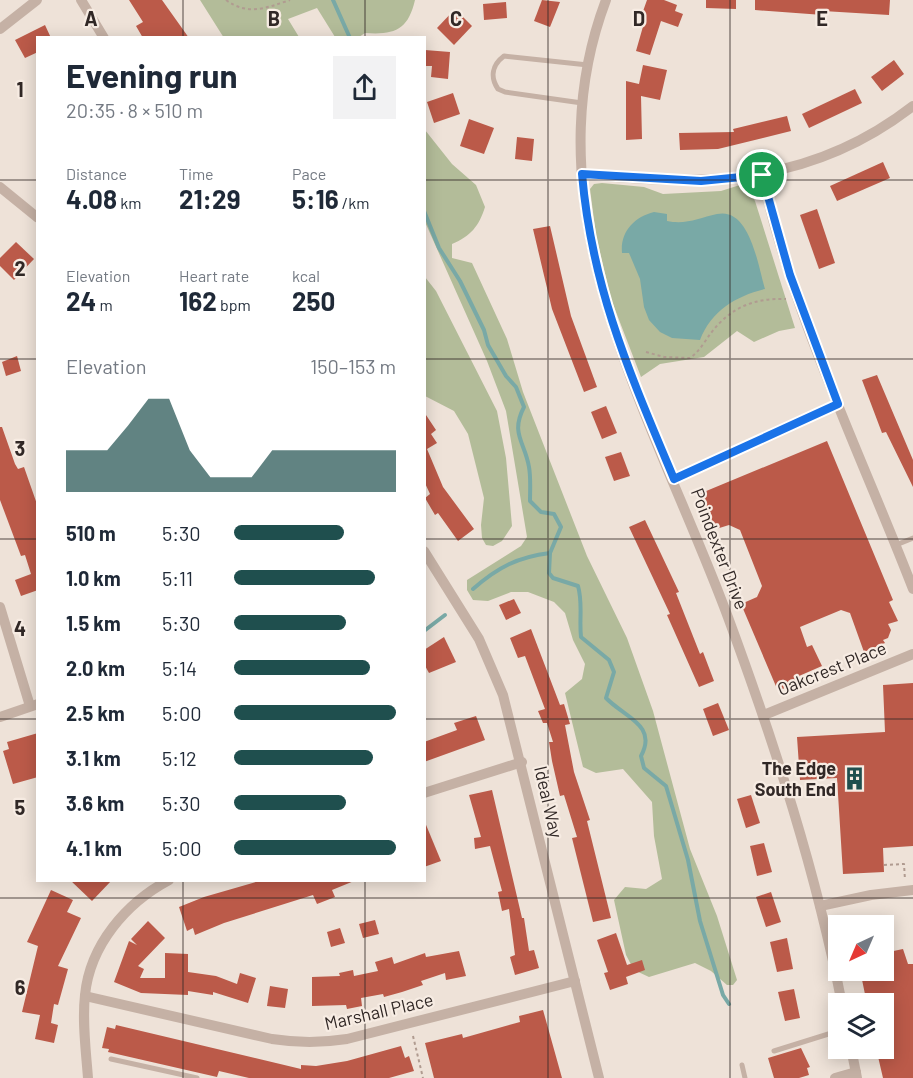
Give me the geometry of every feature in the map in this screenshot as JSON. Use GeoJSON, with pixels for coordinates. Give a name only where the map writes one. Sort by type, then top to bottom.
{"type":"FeatureCollection","features":[{"type":"Feature","properties":{"kind":"street"},"geometry":{"type":"LineString","coordinates":[[0,29],[37,0]]}},
{"type":"Feature","properties":{"kind":"street"},"geometry":{"type":"LineString","coordinates":[[81,0],[103,36]]}},
{"type":"Feature","properties":{"kind":"street","name":"Poindexter Drive"},"geometry":{"type":"LineString","coordinates":[[606,0],[588,65],[582,103],[582,174],[586,219],[603,294],[626,367],[674,479],[764,716],[820,906],[840,993]]}},
{"type":"Feature","properties":{"kind":"street"},"geometry":{"type":"LineString","coordinates":[[582,174],[701,181],[762,175],[842,148],[874,132],[913,106]]}},
{"type":"Feature","properties":{"kind":"street"},"geometry":{"type":"LineString","coordinates":[[762,175],[790,275],[838,404],[913,589]]}},
{"type":"Feature","properties":{"kind":"street"},"geometry":{"type":"LineString","coordinates":[[0,186],[36,216]]}},
{"type":"Feature","properties":{"kind":"street","name":"Ideal Way"},"geometry":{"type":"LineString","coordinates":[[429,569],[488,657],[503,695],[522,762],[599,1078]]}},
{"type":"Feature","properties":{"kind":"street"},"geometry":{"type":"LineString","coordinates":[[0,607],[34,705],[0,717]]}},
{"type":"Feature","properties":{"kind":"street","name":"Oakcrest Place"},"geometry":{"type":"LineString","coordinates":[[764,716],[913,654]]}},
{"type":"Feature","properties":{"kind":"street"},"geometry":{"type":"LineString","coordinates":[[426,792],[522,762]]}},
{"type":"Feature","properties":{"kind":"street"},"geometry":{"type":"LineString","coordinates":[[88,1078],[85,996],[92,965],[110,931],[142,897],[166,882]]}},
{"type":"Feature","properties":{"kind":"street"},"geometry":{"type":"LineString","coordinates":[[820,906],[871,895],[913,890]]}},
{"type":"Feature","properties":{"kind":"street","name":"Marshall Place"},"geometry":{"type":"LineString","coordinates":[[85,996],[272,1039],[300,1043],[347,1039],[574,981]]}},
{"type":"Feature","properties":{"kind":"street"},"geometry":{"type":"LineString","coordinates":[[835,1078],[856,1075],[853,1059]]}},
{"type":"Feature","properties":{"kind":"lane"},"geometry":{"type":"LineString","coordinates":[[582,103],[505,92],[498,89],[493,76],[495,64],[504,56],[588,65]]}},
{"type":"Feature","properties":{"kind":"lane"},"geometry":{"type":"LineString","coordinates":[[674,479],[838,404]]}},
{"type":"Feature","properties":{"kind":"lane"},"geometry":{"type":"LineString","coordinates":[[896,545],[913,538]]}},
{"type":"Feature","properties":{"kind":"lane"},"geometry":{"type":"LineString","coordinates":[[774,1051],[828,1034]]}},
{"type":"Feature","properties":{"kind":"lane"},"geometry":{"type":"LineString","coordinates":[[111,1059],[197,1078]]}},
{"type":"Feature","properties":{"kind":"lane"},"geometry":{"type":"LineString","coordinates":[[742,1065],[745,1078]]}},
{"type":"Feature","properties":{"kind":"path"},"geometry":{"type":"LineString","coordinates":[[226,0],[238,9],[250,10],[290,0]]}},
{"type":"Feature","properties":{"kind":"path"},"geometry":{"type":"LineString","coordinates":[[646,352],[664,357],[690,358],[722,320],[740,306],[764,299],[786,299]]}},
{"type":"Feature","properties":{"kind":"path"},"geometry":{"type":"LineString","coordinates":[[884,865],[904,864],[905,880]]}},
{"type":"Feature","properties":{"kind":"path"},"geometry":{"type":"LineString","coordinates":[[413,1036],[423,1078]]}},
{"type":"Feature","properties":{"kind":"green space"},"geometry":{"type":"Polygon","coordinates":[[[200,0],[415,0],[404,24],[384,33],[334,36],[317,8],[288,19],[298,36],[223,36],[200,0]]]}},
{"type":"Feature","properties":{"kind":"green space"},"geometry":{"type":"Polygon","coordinates":[[[426,131],[452,164],[476,185],[485,207],[473,230],[452,244],[452,258],[472,263],[507,339],[523,392],[587,556],[627,638],[653,711],[690,849],[717,916],[737,980],[733,985],[727,985],[711,971],[695,963],[649,977],[634,970],[626,955],[614,900],[625,887],[646,889],[662,879],[654,836],[652,802],[623,769],[596,773],[583,767],[565,693],[582,679],[585,664],[573,640],[565,613],[554,602],[528,592],[511,592],[488,601],[473,600],[467,590],[467,580],[521,546],[527,537],[506,411],[487,361],[426,224],[426,131]]]}},
{"type":"Feature","properties":{"kind":"green space"},"geometry":{"type":"Polygon","coordinates":[[[594,184],[644,187],[663,194],[721,191],[740,185],[747,187],[755,201],[795,328],[779,331],[754,342],[737,331],[704,357],[660,364],[641,377],[611,299],[596,235],[590,189],[594,184]]]}},
{"type":"Feature","properties":{"kind":"green space"},"geometry":{"type":"Polygon","coordinates":[[[426,278],[436,291],[497,411],[506,458],[512,526],[502,541],[493,546],[486,545],[482,538],[484,498],[468,434],[454,411],[426,397],[426,278]]]}},
{"type":"Feature","properties":{"kind":"water"},"geometry":{"type":"Polygon","coordinates":[[[654,212],[667,214],[667,221],[674,222],[728,214],[745,229],[751,240],[765,289],[744,296],[726,306],[711,321],[700,340],[672,338],[660,332],[649,320],[644,307],[640,279],[629,253],[622,253],[623,238],[630,226],[640,218],[654,212]]]}},
{"type":"Feature","properties":{"kind":"building"},"geometry":{"type":"Polygon","coordinates":[[[129,0],[162,0],[188,36],[142,36],[136,26],[143,22],[129,0]]]}},
{"type":"Feature","properties":{"kind":"building"},"geometry":{"type":"Polygon","coordinates":[[[542,0],[560,2],[550,27],[534,21],[542,0]]]}},
{"type":"Feature","properties":{"kind":"building"},"geometry":{"type":"Polygon","coordinates":[[[647,0],[664,0],[677,5],[675,11],[683,14],[678,27],[661,21],[650,55],[636,51],[646,16],[642,14],[647,0]]]}},
{"type":"Feature","properties":{"kind":"building"},"geometry":{"type":"Polygon","coordinates":[[[706,0],[736,0],[736,9],[706,8],[706,0]]]}},
{"type":"Feature","properties":{"kind":"building"},"geometry":{"type":"Polygon","coordinates":[[[755,0],[890,0],[889,15],[823,11],[823,15],[755,10],[755,0]]]}},
{"type":"Feature","properties":{"kind":"building"},"geometry":{"type":"Polygon","coordinates":[[[506,2],[507,18],[484,20],[483,4],[506,2]]]}},
{"type":"Feature","properties":{"kind":"building"},"geometry":{"type":"Polygon","coordinates":[[[455,9],[472,26],[454,45],[437,28],[455,9]]]}},
{"type":"Feature","properties":{"kind":"building"},"geometry":{"type":"Polygon","coordinates":[[[45,25],[50,36],[36,36],[36,53],[25,58],[15,40],[45,25]]]}},
{"type":"Feature","properties":{"kind":"building"},"geometry":{"type":"Polygon","coordinates":[[[426,50],[450,52],[448,79],[431,77],[432,66],[426,66],[426,50]]]}},
{"type":"Feature","properties":{"kind":"building"},"geometry":{"type":"Polygon","coordinates":[[[894,60],[904,74],[882,91],[871,77],[894,60]]]}},
{"type":"Feature","properties":{"kind":"building"},"geometry":{"type":"Polygon","coordinates":[[[643,65],[667,70],[660,100],[641,96],[642,139],[626,140],[626,81],[639,84],[643,65]]]}},
{"type":"Feature","properties":{"kind":"building"},"geometry":{"type":"Polygon","coordinates":[[[855,89],[862,103],[809,128],[802,114],[855,89]]]}},
{"type":"Feature","properties":{"kind":"building"},"geometry":{"type":"Polygon","coordinates":[[[453,93],[460,114],[434,123],[427,102],[453,93]]]}},
{"type":"Feature","properties":{"kind":"building"},"geometry":{"type":"Polygon","coordinates":[[[787,116],[791,131],[718,149],[680,150],[679,133],[734,132],[733,129],[787,116]]]}},
{"type":"Feature","properties":{"kind":"building"},"geometry":{"type":"Polygon","coordinates":[[[469,119],[494,128],[484,154],[460,146],[469,119]]]}},
{"type":"Feature","properties":{"kind":"building"},"geometry":{"type":"Polygon","coordinates":[[[517,137],[534,139],[532,161],[515,159],[517,137]]]}},
{"type":"Feature","properties":{"kind":"building"},"geometry":{"type":"Polygon","coordinates":[[[883,162],[890,178],[837,201],[830,186],[883,162]]]}},
{"type":"Feature","properties":{"kind":"building"},"geometry":{"type":"Polygon","coordinates":[[[817,209],[835,263],[819,269],[800,215],[817,209]]]}},
{"type":"Feature","properties":{"kind":"building"},"geometry":{"type":"Polygon","coordinates":[[[550,226],[571,316],[597,387],[584,392],[552,309],[533,229],[550,226]]]}},
{"type":"Feature","properties":{"kind":"building"},"geometry":{"type":"Polygon","coordinates":[[[16,242],[34,259],[14,280],[0,266],[0,258],[16,242]]]}},
{"type":"Feature","properties":{"kind":"building"},"geometry":{"type":"Polygon","coordinates":[[[17,356],[21,371],[6,376],[2,362],[17,356]]]}},
{"type":"Feature","properties":{"kind":"building"},"geometry":{"type":"Polygon","coordinates":[[[877,375],[913,460],[913,487],[886,432],[882,433],[862,380],[877,375]]]}},
{"type":"Feature","properties":{"kind":"building"},"geometry":{"type":"Polygon","coordinates":[[[606,406],[617,433],[602,439],[591,412],[606,406]]]}},
{"type":"Feature","properties":{"kind":"building"},"geometry":{"type":"Polygon","coordinates":[[[426,415],[436,430],[431,434],[437,443],[427,449],[443,487],[474,529],[458,541],[438,513],[435,515],[426,500],[430,494],[426,485],[426,415]]]}},
{"type":"Feature","properties":{"kind":"building"},"geometry":{"type":"Polygon","coordinates":[[[0,427],[2,427],[15,464],[18,469],[24,467],[36,501],[36,591],[21,596],[15,580],[31,574],[25,555],[21,556],[0,500],[0,427]]]}},
{"type":"Feature","properties":{"kind":"building"},"geometry":{"type":"Polygon","coordinates":[[[827,441],[893,600],[889,602],[898,621],[888,624],[891,630],[888,638],[883,640],[885,643],[864,652],[850,613],[841,610],[800,627],[807,647],[812,645],[822,666],[799,676],[801,681],[778,691],[741,604],[757,597],[762,586],[740,530],[729,525],[713,530],[699,494],[827,441]]]}},
{"type":"Feature","properties":{"kind":"building"},"geometry":{"type":"Polygon","coordinates":[[[621,452],[630,476],[614,481],[605,457],[621,452]]]}},
{"type":"Feature","properties":{"kind":"building"},"geometry":{"type":"Polygon","coordinates":[[[645,520],[679,592],[676,593],[700,654],[703,652],[714,681],[699,687],[667,615],[670,614],[629,527],[645,520]]]}},
{"type":"Feature","properties":{"kind":"building"},"geometry":{"type":"Polygon","coordinates":[[[514,599],[521,613],[506,620],[499,605],[514,599]]]}},
{"type":"Feature","properties":{"kind":"building"},"geometry":{"type":"Polygon","coordinates":[[[531,629],[560,705],[564,704],[570,724],[565,725],[574,772],[590,820],[587,821],[611,918],[593,922],[572,838],[577,837],[564,795],[560,796],[552,761],[549,742],[553,742],[547,723],[543,723],[538,711],[545,709],[525,656],[518,658],[510,638],[531,629]]]}},
{"type":"Feature","properties":{"kind":"building"},"geometry":{"type":"Polygon","coordinates":[[[444,637],[456,662],[429,673],[426,668],[426,649],[444,637]]]}},
{"type":"Feature","properties":{"kind":"building","name":"The Edge South End"},"geometry":{"type":"Polygon","coordinates":[[[913,683],[913,846],[883,848],[884,872],[843,874],[837,778],[800,780],[797,737],[885,732],[883,685],[913,683]]]}},
{"type":"Feature","properties":{"kind":"building"},"geometry":{"type":"Polygon","coordinates":[[[718,703],[729,730],[713,736],[703,709],[718,703]]]}},
{"type":"Feature","properties":{"kind":"building"},"geometry":{"type":"Polygon","coordinates":[[[476,716],[485,740],[426,761],[426,741],[457,730],[454,723],[476,716]]]}},
{"type":"Feature","properties":{"kind":"building"},"geometry":{"type":"Polygon","coordinates":[[[36,734],[36,778],[13,784],[3,751],[9,749],[7,742],[36,734]]]}},
{"type":"Feature","properties":{"kind":"building"},"geometry":{"type":"Polygon","coordinates":[[[492,790],[522,918],[524,918],[529,951],[534,950],[539,968],[515,975],[510,957],[515,955],[509,909],[502,911],[498,892],[502,891],[490,846],[475,849],[474,838],[481,837],[469,795],[492,790]]]}},
{"type":"Feature","properties":{"kind":"building"},"geometry":{"type":"Polygon","coordinates":[[[751,795],[760,823],[746,828],[737,799],[751,795]]]}},
{"type":"Feature","properties":{"kind":"building"},"geometry":{"type":"Polygon","coordinates":[[[426,825],[441,861],[426,866],[426,825]]]}},
{"type":"Feature","properties":{"kind":"building"},"geometry":{"type":"Polygon","coordinates":[[[764,843],[772,872],[757,876],[750,846],[764,843]]]}},
{"type":"Feature","properties":{"kind":"building"},"geometry":{"type":"Polygon","coordinates":[[[72,882],[110,882],[92,901],[72,882]]]}},
{"type":"Feature","properties":{"kind":"building"},"geometry":{"type":"Polygon","coordinates":[[[256,882],[352,882],[332,890],[335,897],[317,904],[313,895],[224,923],[195,935],[193,928],[187,931],[179,907],[256,882]]]}},
{"type":"Feature","properties":{"kind":"building"},"geometry":{"type":"Polygon","coordinates":[[[51,890],[73,900],[67,912],[81,918],[58,966],[68,969],[58,1005],[54,1004],[51,1023],[58,1025],[54,1043],[35,1039],[40,1015],[22,1012],[38,946],[27,942],[51,890]]]}},
{"type":"Feature","properties":{"kind":"building"},"geometry":{"type":"Polygon","coordinates":[[[771,892],[781,922],[766,927],[756,897],[771,892]]]}},
{"type":"Feature","properties":{"kind":"building"},"geometry":{"type":"Polygon","coordinates":[[[375,920],[379,934],[363,938],[359,924],[375,920]]]}},
{"type":"Feature","properties":{"kind":"building"},"geometry":{"type":"Polygon","coordinates":[[[148,921],[165,938],[138,966],[144,969],[140,978],[165,978],[165,953],[188,954],[188,972],[216,976],[237,984],[240,973],[256,978],[248,1003],[213,992],[213,995],[188,991],[188,995],[141,993],[114,982],[129,941],[137,945],[131,939],[148,921]]]}},
{"type":"Feature","properties":{"kind":"building"},"geometry":{"type":"Polygon","coordinates":[[[340,928],[345,943],[331,947],[327,932],[340,928]]]}},
{"type":"Feature","properties":{"kind":"building"},"geometry":{"type":"Polygon","coordinates":[[[616,933],[627,965],[642,960],[645,970],[626,977],[628,984],[610,990],[604,973],[608,972],[597,940],[616,933]]]}},
{"type":"Feature","properties":{"kind":"building"},"geometry":{"type":"Polygon","coordinates":[[[787,938],[793,969],[777,972],[770,942],[787,938]]]}},
{"type":"Feature","properties":{"kind":"building"},"geometry":{"type":"Polygon","coordinates":[[[903,949],[908,964],[913,964],[913,1078],[883,1078],[879,1059],[894,1059],[894,993],[865,993],[862,981],[894,981],[894,951],[903,949]]]}},
{"type":"Feature","properties":{"kind":"building"},"geometry":{"type":"Polygon","coordinates":[[[459,951],[466,976],[446,980],[445,973],[421,981],[423,985],[402,992],[384,997],[383,994],[361,998],[362,1006],[347,1009],[346,1005],[312,1006],[312,977],[340,976],[339,973],[353,970],[354,976],[378,971],[375,962],[392,957],[394,964],[425,953],[426,957],[459,951]]]}},
{"type":"Feature","properties":{"kind":"building"},"geometry":{"type":"Polygon","coordinates":[[[270,986],[288,989],[285,1008],[267,1006],[270,986]]]}},
{"type":"Feature","properties":{"kind":"building"},"geometry":{"type":"Polygon","coordinates":[[[794,989],[800,1018],[785,1021],[778,992],[794,989]]]}},
{"type":"Feature","properties":{"kind":"building"},"geometry":{"type":"Polygon","coordinates":[[[543,1010],[562,1078],[434,1078],[425,1043],[462,1034],[463,1038],[520,1022],[519,1016],[543,1010]]]}},
{"type":"Feature","properties":{"kind":"building"},"geometry":{"type":"Polygon","coordinates":[[[116,1025],[301,1069],[301,1065],[316,1066],[347,1061],[401,1046],[405,1058],[409,1056],[414,1071],[389,1078],[249,1078],[219,1071],[217,1077],[108,1052],[109,1049],[102,1048],[107,1027],[115,1029],[116,1025]]]}},
{"type":"Feature","properties":{"kind":"building"},"geometry":{"type":"Polygon","coordinates":[[[801,1048],[810,1067],[807,1068],[809,1075],[799,1078],[774,1078],[768,1058],[801,1048]]]}},
{"type":"Feature","properties":{"kind":"waterway"},"geometry":{"type":"LineString","coordinates":[[333,0],[349,36]]}},
{"type":"Feature","properties":{"kind":"waterway"},"geometry":{"type":"LineString","coordinates":[[426,216],[439,248],[460,281],[484,330],[488,345],[506,376],[516,387],[524,407],[518,431],[529,467],[530,501],[541,512],[554,514],[561,527],[550,553],[549,573],[553,578],[578,586],[581,637],[609,660],[614,672],[606,698],[637,722],[642,729],[645,737],[641,756],[644,768],[666,786],[688,860],[700,921],[723,995],[729,1004]]}},
{"type":"Feature","properties":{"kind":"waterway"},"geometry":{"type":"LineString","coordinates":[[473,589],[509,564],[528,557],[550,553]]}},
{"type":"Feature","properties":{"kind":"waterway"},"geometry":{"type":"LineString","coordinates":[[426,629],[445,615]]}},
{"type":"Feature","properties":{"kind":"place","name":"The Edge South End"},"geometry":{"type":"Point","coordinates":[854,779]}},
{"type":"Feature","properties":{"kind":"route"},"geometry":{"type":"LineString","coordinates":[[582,174],[701,181],[762,175],[769,207],[790,275],[838,404],[674,479],[626,367],[603,294],[586,219],[582,174]]}}]}
